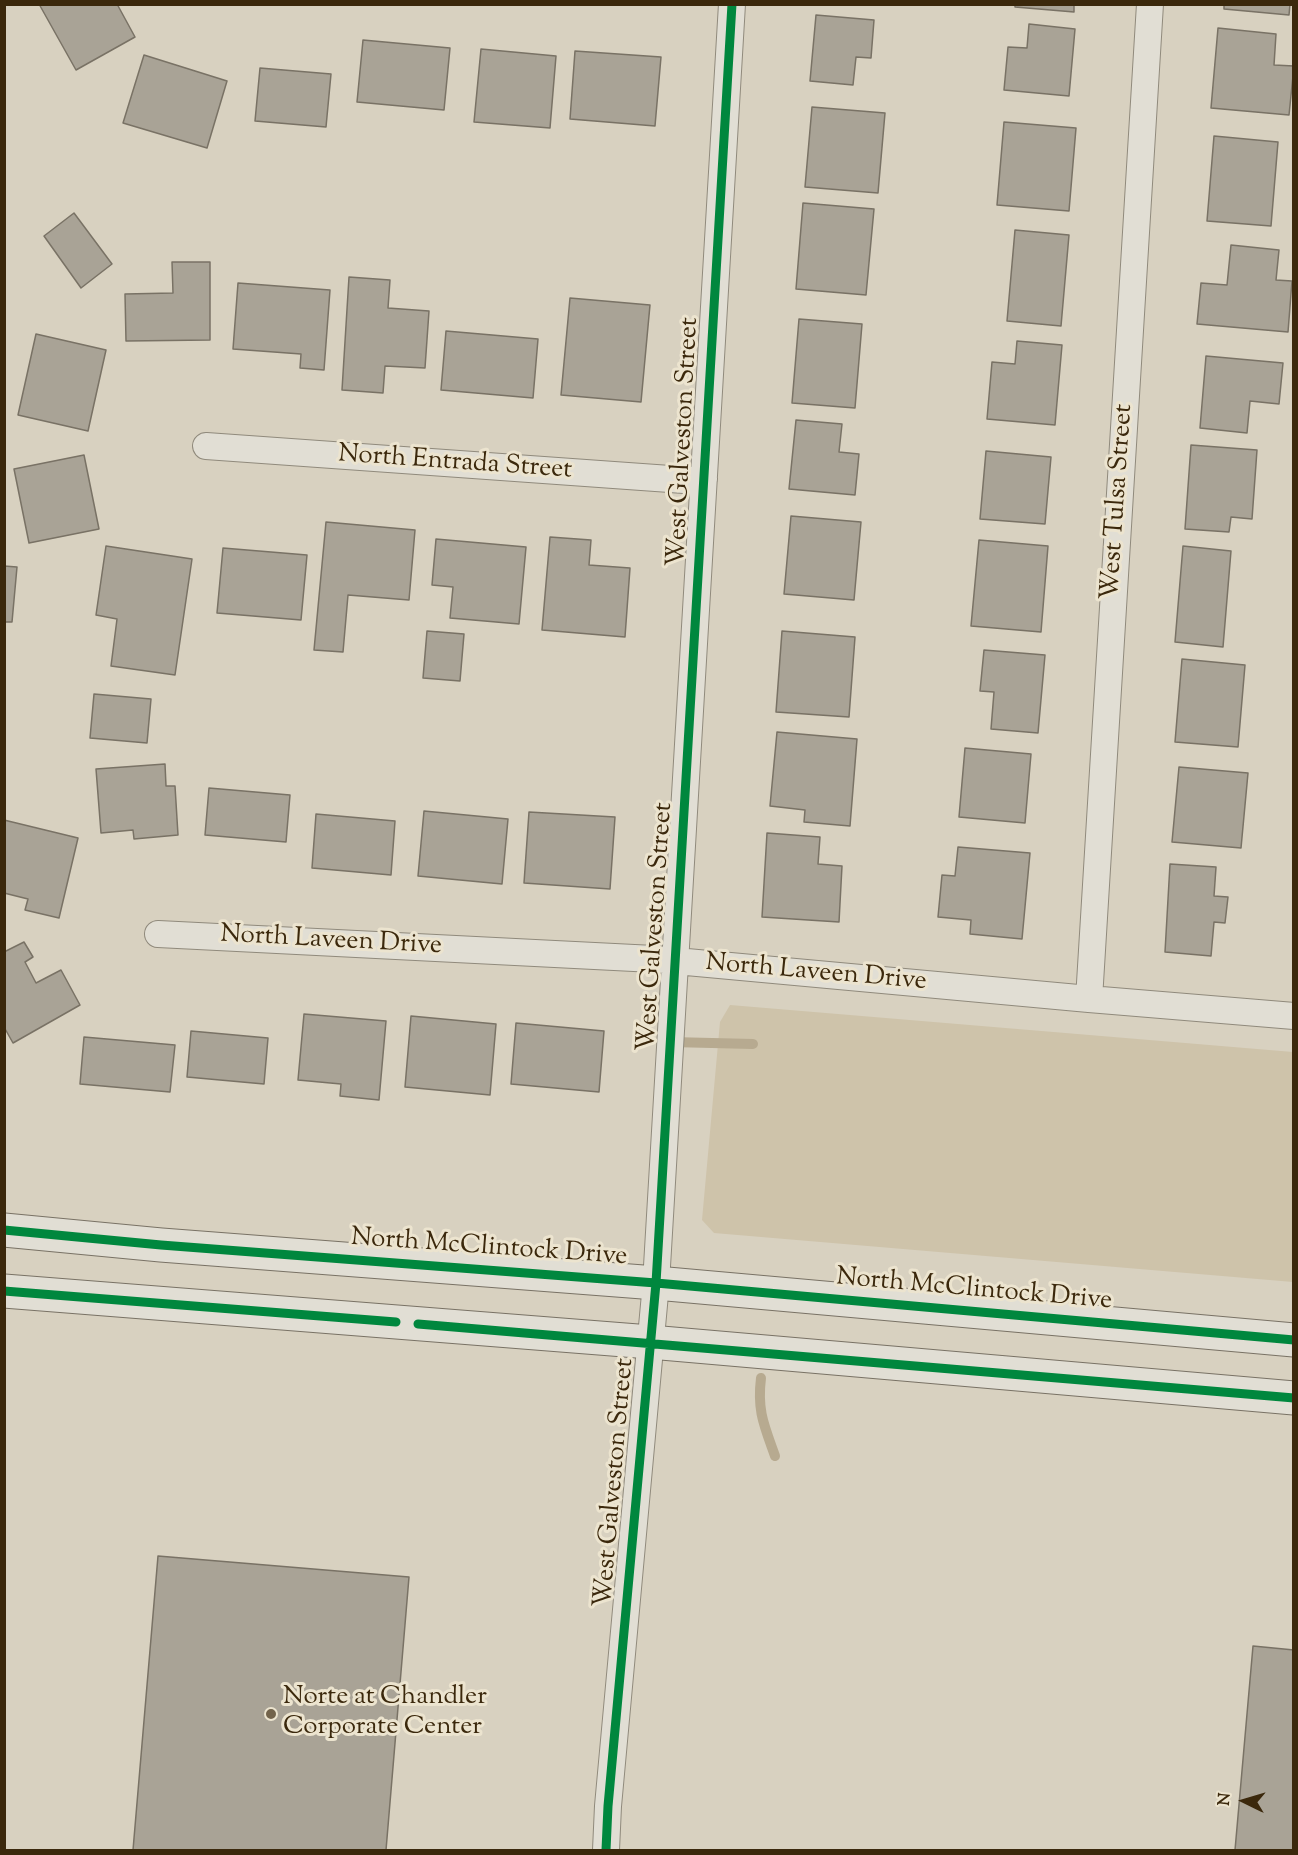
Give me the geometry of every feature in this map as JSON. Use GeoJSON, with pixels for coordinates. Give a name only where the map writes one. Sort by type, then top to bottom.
{"type":"FeatureCollection","features":[{"type":"Feature","properties":{"kind":"main road","name":"North McClintock Drive"},"geometry":{"type":"LineString","coordinates":[[4,1230],[173,1246],[656,1283],[1293,1340]]}},
{"type":"Feature","properties":{"kind":"main road"},"geometry":{"type":"LineString","coordinates":[[4,1291],[650,1342],[1293,1398]]}},
{"type":"Feature","properties":{"kind":"street","name":"West Galveston Street"},"geometry":{"type":"LineString","coordinates":[[606,1851],[608,1806],[656,1283],[732,4]]}},
{"type":"Feature","properties":{"kind":"street","name":"West Tulsa Street"},"geometry":{"type":"LineString","coordinates":[[1089,999],[1150,4]]}},
{"type":"Feature","properties":{"kind":"street","name":"North Entrada Street"},"geometry":{"type":"LineString","coordinates":[[206,446],[684,480],[704,479]]}},
{"type":"Feature","properties":{"kind":"street","name":"North Laveen Drive"},"geometry":{"type":"LineString","coordinates":[[158,934],[654,959],[1293,1016]]}},
{"type":"Feature","properties":{"kind":"shaded area"},"geometry":{"type":"Polygon","coordinates":[[[730,1005],[1293,1052],[1293,1282],[714,1233],[702,1220],[720,1022],[730,1005]]]}},
{"type":"Feature","properties":{"kind":"building"},"geometry":{"type":"Polygon","coordinates":[[[39,4],[117,4],[135,37],[76,70],[39,4]]]}},
{"type":"Feature","properties":{"kind":"building"},"geometry":{"type":"Polygon","coordinates":[[[1015,4],[1074,4],[1074,12],[1015,7],[1015,4]]]}},
{"type":"Feature","properties":{"kind":"building"},"geometry":{"type":"Polygon","coordinates":[[[1224,4],[1290,4],[1289,15],[1224,9],[1224,4]]]}},
{"type":"Feature","properties":{"kind":"building"},"geometry":{"type":"Polygon","coordinates":[[[816,15],[874,20],[871,58],[856,57],[853,85],[810,81],[816,15]]]}},
{"type":"Feature","properties":{"kind":"building"},"geometry":{"type":"Polygon","coordinates":[[[1029,24],[1075,29],[1069,96],[1004,90],[1008,47],[1027,48],[1029,24]]]}},
{"type":"Feature","properties":{"kind":"building"},"geometry":{"type":"Polygon","coordinates":[[[1218,28],[1276,34],[1274,65],[1294,66],[1289,115],[1211,108],[1218,28]]]}},
{"type":"Feature","properties":{"kind":"building"},"geometry":{"type":"Polygon","coordinates":[[[363,40],[450,48],[444,110],[357,102],[363,40]]]}},
{"type":"Feature","properties":{"kind":"building"},"geometry":{"type":"Polygon","coordinates":[[[481,49],[556,56],[550,128],[474,122],[481,49]]]}},
{"type":"Feature","properties":{"kind":"building"},"geometry":{"type":"Polygon","coordinates":[[[575,51],[661,57],[655,126],[570,119],[575,51]]]}},
{"type":"Feature","properties":{"kind":"building"},"geometry":{"type":"Polygon","coordinates":[[[144,55],[227,81],[207,148],[123,123],[144,55]]]}},
{"type":"Feature","properties":{"kind":"building"},"geometry":{"type":"Polygon","coordinates":[[[260,68],[331,74],[326,127],[255,121],[260,68]]]}},
{"type":"Feature","properties":{"kind":"building"},"geometry":{"type":"Polygon","coordinates":[[[812,107],[885,113],[878,193],[805,187],[812,107]]]}},
{"type":"Feature","properties":{"kind":"building"},"geometry":{"type":"Polygon","coordinates":[[[1004,122],[1076,128],[1069,211],[997,205],[1004,122]]]}},
{"type":"Feature","properties":{"kind":"building"},"geometry":{"type":"Polygon","coordinates":[[[1214,136],[1278,142],[1271,226],[1207,221],[1214,136]]]}},
{"type":"Feature","properties":{"kind":"building"},"geometry":{"type":"Polygon","coordinates":[[[803,203],[874,209],[866,295],[796,289],[803,203]]]}},
{"type":"Feature","properties":{"kind":"building"},"geometry":{"type":"Polygon","coordinates":[[[74,213],[112,264],[81,288],[44,236],[74,213]]]}},
{"type":"Feature","properties":{"kind":"building"},"geometry":{"type":"Polygon","coordinates":[[[1015,230],[1069,235],[1061,326],[1007,321],[1015,230]]]}},
{"type":"Feature","properties":{"kind":"building"},"geometry":{"type":"Polygon","coordinates":[[[1231,245],[1279,250],[1276,280],[1292,281],[1288,332],[1197,324],[1201,283],[1227,285],[1231,245]]]}},
{"type":"Feature","properties":{"kind":"building"},"geometry":{"type":"Polygon","coordinates":[[[172,262],[210,262],[210,340],[126,341],[125,294],[173,293],[172,262]]]}},
{"type":"Feature","properties":{"kind":"building"},"geometry":{"type":"Polygon","coordinates":[[[349,277],[390,280],[388,308],[429,311],[425,368],[385,366],[383,393],[342,390],[349,277]]]}},
{"type":"Feature","properties":{"kind":"building"},"geometry":{"type":"Polygon","coordinates":[[[238,283],[330,290],[324,370],[300,368],[301,354],[233,349],[238,283]]]}},
{"type":"Feature","properties":{"kind":"building"},"geometry":{"type":"Polygon","coordinates":[[[570,298],[650,305],[641,402],[561,395],[570,298]]]}},
{"type":"Feature","properties":{"kind":"building"},"geometry":{"type":"Polygon","coordinates":[[[799,319],[862,324],[855,408],[792,403],[799,319]]]}},
{"type":"Feature","properties":{"kind":"building"},"geometry":{"type":"Polygon","coordinates":[[[446,331],[538,339],[533,398],[441,390],[446,331]]]}},
{"type":"Feature","properties":{"kind":"building"},"geometry":{"type":"Polygon","coordinates":[[[36,334],[106,350],[88,431],[18,415],[36,334]]]}},
{"type":"Feature","properties":{"kind":"building"},"geometry":{"type":"Polygon","coordinates":[[[1017,341],[1062,345],[1055,425],[987,419],[992,362],[1015,364],[1017,341]]]}},
{"type":"Feature","properties":{"kind":"building"},"geometry":{"type":"Polygon","coordinates":[[[1206,356],[1283,363],[1279,404],[1250,401],[1247,433],[1200,428],[1206,356]]]}},
{"type":"Feature","properties":{"kind":"building"},"geometry":{"type":"Polygon","coordinates":[[[796,420],[842,424],[839,452],[859,454],[855,495],[789,489],[796,420]]]}},
{"type":"Feature","properties":{"kind":"building"},"geometry":{"type":"Polygon","coordinates":[[[1191,445],[1257,450],[1252,519],[1231,517],[1229,532],[1185,529],[1191,445]]]}},
{"type":"Feature","properties":{"kind":"building"},"geometry":{"type":"Polygon","coordinates":[[[986,451],[1051,457],[1045,524],[980,519],[986,451]]]}},
{"type":"Feature","properties":{"kind":"building"},"geometry":{"type":"Polygon","coordinates":[[[84,455],[99,529],[29,543],[14,469],[84,455]]]}},
{"type":"Feature","properties":{"kind":"building"},"geometry":{"type":"Polygon","coordinates":[[[791,516],[861,522],[854,600],[784,594],[791,516]]]}},
{"type":"Feature","properties":{"kind":"building"},"geometry":{"type":"Polygon","coordinates":[[[326,522],[415,530],[409,600],[348,595],[343,652],[314,650],[326,522]]]}},
{"type":"Feature","properties":{"kind":"building"},"geometry":{"type":"Polygon","coordinates":[[[550,537],[591,540],[589,565],[630,568],[625,637],[542,630],[550,537]]]}},
{"type":"Feature","properties":{"kind":"building"},"geometry":{"type":"Polygon","coordinates":[[[436,539],[526,547],[519,624],[450,618],[453,587],[432,585],[436,539]]]}},
{"type":"Feature","properties":{"kind":"building"},"geometry":{"type":"Polygon","coordinates":[[[979,540],[1048,546],[1041,632],[971,626],[979,540]]]}},
{"type":"Feature","properties":{"kind":"building"},"geometry":{"type":"Polygon","coordinates":[[[106,546],[192,559],[175,675],[111,666],[117,619],[96,615],[106,546]]]}},
{"type":"Feature","properties":{"kind":"building"},"geometry":{"type":"Polygon","coordinates":[[[1183,546],[1231,551],[1223,647],[1175,642],[1183,546]]]}},
{"type":"Feature","properties":{"kind":"building"},"geometry":{"type":"Polygon","coordinates":[[[223,548],[307,555],[301,620],[217,613],[223,548]]]}},
{"type":"Feature","properties":{"kind":"building"},"geometry":{"type":"Polygon","coordinates":[[[4,566],[17,567],[12,622],[4,622],[4,566]]]}},
{"type":"Feature","properties":{"kind":"building"},"geometry":{"type":"Polygon","coordinates":[[[427,631],[464,634],[460,681],[423,678],[427,631]]]}},
{"type":"Feature","properties":{"kind":"building"},"geometry":{"type":"Polygon","coordinates":[[[782,631],[855,637],[849,717],[776,712],[782,631]]]}},
{"type":"Feature","properties":{"kind":"building"},"geometry":{"type":"Polygon","coordinates":[[[984,650],[1045,655],[1038,733],[991,729],[994,692],[980,691],[984,650]]]}},
{"type":"Feature","properties":{"kind":"building"},"geometry":{"type":"Polygon","coordinates":[[[1182,659],[1245,665],[1238,747],[1175,742],[1182,659]]]}},
{"type":"Feature","properties":{"kind":"building"},"geometry":{"type":"Polygon","coordinates":[[[94,694],[151,699],[147,743],[90,738],[94,694]]]}},
{"type":"Feature","properties":{"kind":"building"},"geometry":{"type":"Polygon","coordinates":[[[777,732],[857,739],[850,826],[804,822],[805,810],[770,806],[777,732]]]}},
{"type":"Feature","properties":{"kind":"building"},"geometry":{"type":"Polygon","coordinates":[[[965,748],[1031,754],[1025,823],[959,817],[965,748]]]}},
{"type":"Feature","properties":{"kind":"building"},"geometry":{"type":"Polygon","coordinates":[[[165,764],[166,786],[175,786],[178,835],[134,839],[133,830],[101,833],[96,769],[165,764]]]}},
{"type":"Feature","properties":{"kind":"building"},"geometry":{"type":"Polygon","coordinates":[[[1179,767],[1248,773],[1241,848],[1172,842],[1179,767]]]}},
{"type":"Feature","properties":{"kind":"building"},"geometry":{"type":"Polygon","coordinates":[[[209,788],[290,795],[286,842],[205,835],[209,788]]]}},
{"type":"Feature","properties":{"kind":"building"},"geometry":{"type":"Polygon","coordinates":[[[424,811],[508,819],[502,884],[418,876],[424,811]]]}},
{"type":"Feature","properties":{"kind":"building"},"geometry":{"type":"Polygon","coordinates":[[[529,812],[615,817],[610,889],[524,883],[529,812]]]}},
{"type":"Feature","properties":{"kind":"building"},"geometry":{"type":"Polygon","coordinates":[[[316,814],[395,821],[391,875],[312,868],[316,814]]]}},
{"type":"Feature","properties":{"kind":"building"},"geometry":{"type":"Polygon","coordinates":[[[4,820],[78,838],[59,918],[25,910],[28,899],[4,893],[4,820]]]}},
{"type":"Feature","properties":{"kind":"building"},"geometry":{"type":"Polygon","coordinates":[[[767,833],[820,837],[818,864],[842,866],[839,922],[762,917],[767,833]]]}},
{"type":"Feature","properties":{"kind":"building"},"geometry":{"type":"Polygon","coordinates":[[[958,847],[1030,853],[1022,939],[970,934],[971,920],[938,917],[942,875],[955,876],[958,847]]]}},
{"type":"Feature","properties":{"kind":"building"},"geometry":{"type":"Polygon","coordinates":[[[1170,864],[1216,867],[1214,896],[1228,897],[1225,923],[1214,922],[1211,956],[1165,952],[1170,864]]]}},
{"type":"Feature","properties":{"kind":"building"},"geometry":{"type":"Polygon","coordinates":[[[24,942],[33,957],[25,962],[36,983],[61,970],[80,1005],[13,1043],[4,1027],[4,952],[24,942]]]}},
{"type":"Feature","properties":{"kind":"building"},"geometry":{"type":"Polygon","coordinates":[[[304,1014],[386,1021],[379,1100],[340,1096],[341,1084],[298,1080],[304,1014]]]}},
{"type":"Feature","properties":{"kind":"building"},"geometry":{"type":"Polygon","coordinates":[[[411,1016],[496,1024],[490,1095],[405,1087],[411,1016]]]}},
{"type":"Feature","properties":{"kind":"building"},"geometry":{"type":"Polygon","coordinates":[[[516,1023],[604,1031],[599,1092],[511,1084],[516,1023]]]}},
{"type":"Feature","properties":{"kind":"building"},"geometry":{"type":"Polygon","coordinates":[[[191,1031],[268,1038],[264,1084],[187,1077],[191,1031]]]}},
{"type":"Feature","properties":{"kind":"building"},"geometry":{"type":"Polygon","coordinates":[[[84,1037],[175,1045],[170,1092],[80,1084],[84,1037]]]}},
{"type":"Feature","properties":{"kind":"building","name":"Norte at Chandler Corporate Center"},"geometry":{"type":"Polygon","coordinates":[[[158,1556],[409,1577],[386,1850],[133,1850],[158,1556]]]}},
{"type":"Feature","properties":{"kind":"building"},"geometry":{"type":"Polygon","coordinates":[[[1253,1646],[1294,1650],[1294,1850],[1235,1850],[1253,1646]]]}},
{"type":"Feature","properties":{"kind":"waterway"},"geometry":{"type":"LineString","coordinates":[[671,1042],[753,1044]]}},
{"type":"Feature","properties":{"kind":"waterway"},"geometry":{"type":"LineString","coordinates":[[761,1378],[761,1409],[775,1456]]}},
{"type":"Feature","properties":{"kind":"cycle path"},"geometry":{"type":"LineString","coordinates":[[606,1850],[608,1806],[656,1283],[732,4]]}},
{"type":"Feature","properties":{"kind":"cycle path"},"geometry":{"type":"LineString","coordinates":[[4,1230],[161,1245],[656,1283],[1294,1340]]}},
{"type":"Feature","properties":{"kind":"cycle path"},"geometry":{"type":"LineString","coordinates":[[4,1291],[396,1322]]}},
{"type":"Feature","properties":{"kind":"cycle path"},"geometry":{"type":"LineString","coordinates":[[418,1324],[1294,1398]]}},
{"type":"Feature","properties":{"kind":"place","name":"Norte at Chandler Corporate Center"},"geometry":{"type":"Point","coordinates":[271,1714]}}]}
